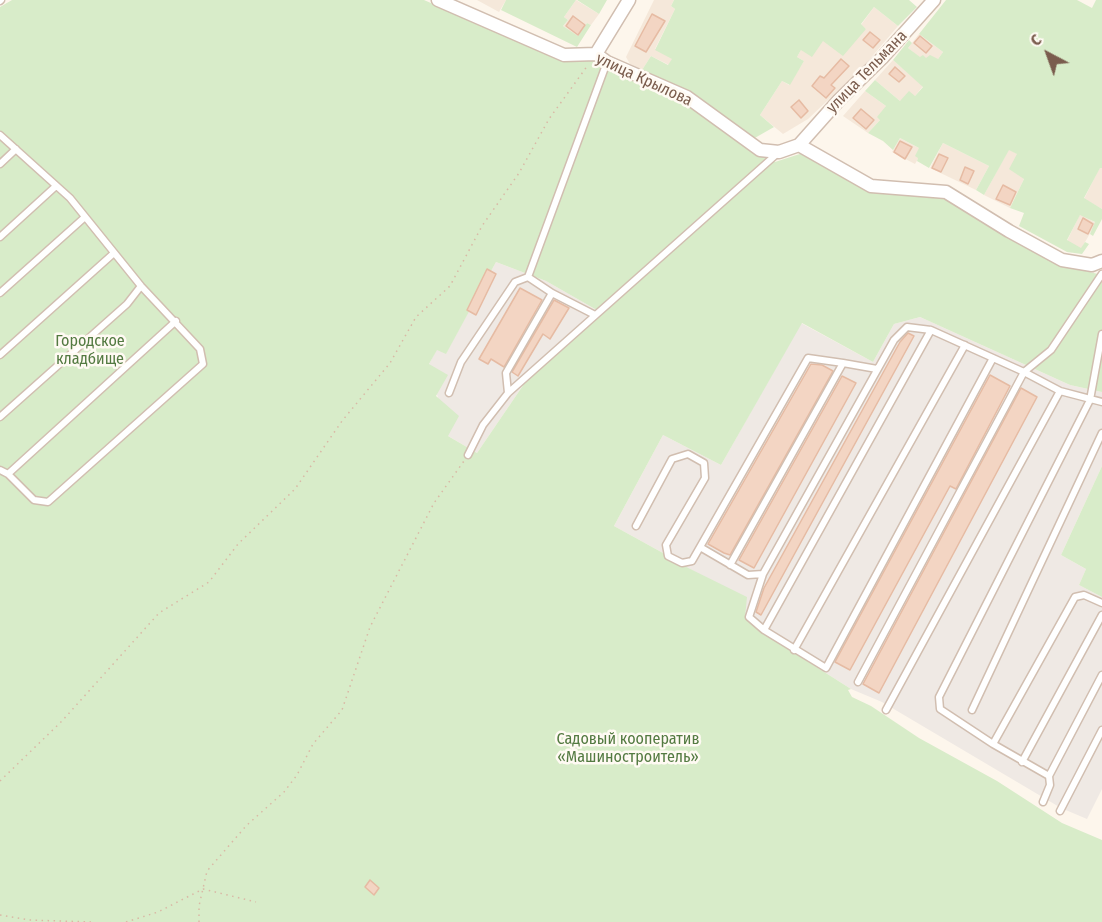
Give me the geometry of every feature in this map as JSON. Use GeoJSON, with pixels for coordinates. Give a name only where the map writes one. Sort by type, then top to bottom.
{"type":"FeatureCollection","features":[{"type":"Feature","properties":{"kind":"street","name":"улица Крылова"},"geometry":{"type":"LineString","coordinates":[[438,0],[564,55],[601,58],[687,98],[760,150],[779,152]]}},
{"type":"Feature","properties":{"kind":"street"},"geometry":{"type":"LineString","coordinates":[[601,58],[629,0]]}},
{"type":"Feature","properties":{"kind":"street","name":"улица Тельмана"},"geometry":{"type":"LineString","coordinates":[[799,145],[934,0]]}},
{"type":"Feature","properties":{"kind":"street"},"geometry":{"type":"LineString","coordinates":[[779,152],[799,145],[870,186],[946,192],[1062,260],[1092,265],[1102,261]]}},
{"type":"Feature","properties":{"kind":"lane"},"geometry":{"type":"LineString","coordinates":[[528,277],[601,58]]}},
{"type":"Feature","properties":{"kind":"lane"},"geometry":{"type":"LineString","coordinates":[[0,135],[70,198],[141,286],[200,349],[203,364],[48,502],[34,500],[8,474],[0,470]]}},
{"type":"Feature","properties":{"kind":"lane"},"geometry":{"type":"LineString","coordinates":[[0,164],[16,149]]}},
{"type":"Feature","properties":{"kind":"lane"},"geometry":{"type":"LineString","coordinates":[[468,455],[483,425],[508,393],[779,152]]}},
{"type":"Feature","properties":{"kind":"lane"},"geometry":{"type":"LineString","coordinates":[[0,237],[56,186]]}},
{"type":"Feature","properties":{"kind":"lane"},"geometry":{"type":"LineString","coordinates":[[0,293],[85,217]]}},
{"type":"Feature","properties":{"kind":"lane"},"geometry":{"type":"LineString","coordinates":[[0,355],[114,253]]}},
{"type":"Feature","properties":{"kind":"lane"},"geometry":{"type":"LineString","coordinates":[[858,682],[1024,372],[1051,350],[1102,274]]}},
{"type":"Feature","properties":{"kind":"lane"},"geometry":{"type":"LineString","coordinates":[[528,277],[552,293],[594,315]]}},
{"type":"Feature","properties":{"kind":"lane"},"geometry":{"type":"LineString","coordinates":[[449,393],[462,362],[514,282],[528,277]]}},
{"type":"Feature","properties":{"kind":"lane"},"geometry":{"type":"LineString","coordinates":[[0,417],[128,304],[141,286]]}},
{"type":"Feature","properties":{"kind":"lane"},"geometry":{"type":"LineString","coordinates":[[508,393],[506,373],[552,293]]}},
{"type":"Feature","properties":{"kind":"lane"},"geometry":{"type":"LineString","coordinates":[[8,474],[176,321]]}},
{"type":"Feature","properties":{"kind":"lane"},"geometry":{"type":"LineString","coordinates":[[993,358],[826,668],[794,650],[749,617],[763,574],[877,369],[894,340],[907,327],[931,330],[965,345],[1024,372],[1060,391],[1102,402]]}},
{"type":"Feature","properties":{"kind":"lane"},"geometry":{"type":"LineString","coordinates":[[764,630],[931,330]]}},
{"type":"Feature","properties":{"kind":"lane"},"geometry":{"type":"LineString","coordinates":[[1049,776],[1022,762],[940,709],[939,697],[1090,400],[1102,334]]}},
{"type":"Feature","properties":{"kind":"lane"},"geometry":{"type":"LineString","coordinates":[[794,650],[965,345]]}},
{"type":"Feature","properties":{"kind":"lane"},"geometry":{"type":"LineString","coordinates":[[636,526],[672,459],[688,454],[704,463],[705,478],[666,545],[668,556],[682,563],[693,561],[808,358],[877,369]]}},
{"type":"Feature","properties":{"kind":"lane"},"geometry":{"type":"LineString","coordinates":[[730,565],[843,363]]}},
{"type":"Feature","properties":{"kind":"lane"},"geometry":{"type":"LineString","coordinates":[[885,710],[1060,391]]}},
{"type":"Feature","properties":{"kind":"lane"},"geometry":{"type":"LineString","coordinates":[[972,710],[1102,433]]}},
{"type":"Feature","properties":{"kind":"lane"},"geometry":{"type":"LineString","coordinates":[[700,548],[748,575],[763,574]]}},
{"type":"Feature","properties":{"kind":"lane"},"geometry":{"type":"LineString","coordinates":[[993,744],[1075,597],[1084,595],[1102,603]]}},
{"type":"Feature","properties":{"kind":"lane"},"geometry":{"type":"LineString","coordinates":[[1022,762],[1102,615]]}},
{"type":"Feature","properties":{"kind":"lane"},"geometry":{"type":"LineString","coordinates":[[1043,802],[1050,785],[1049,776],[1102,675]]}},
{"type":"Feature","properties":{"kind":"lane"},"geometry":{"type":"LineString","coordinates":[[1060,811],[1102,730]]}},
{"type":"Feature","properties":{"kind":"path"},"geometry":{"type":"LineString","coordinates":[[0,781],[62,721],[159,613],[209,582],[238,544],[295,489],[342,421],[390,363],[416,317],[450,286],[482,226],[519,173],[549,120],[601,58]]}},
{"type":"Feature","properties":{"kind":"path"},"geometry":{"type":"LineString","coordinates":[[200,922],[199,906],[207,871],[246,826],[284,792],[297,775],[313,744],[342,710],[370,627],[434,503],[468,455]]}},
{"type":"Feature","properties":{"kind":"path"},"geometry":{"type":"LineString","coordinates":[[126,922],[158,912],[203,889],[255,902]]}},
{"type":"Feature","properties":{"kind":"path"},"geometry":{"type":"LineString","coordinates":[[0,915],[29,920],[93,922]]}},
{"type":"Feature","properties":{"kind":"shaded area"},"geometry":{"type":"Polygon","coordinates":[[[477,0],[506,0],[499,12],[477,0]]]}},
{"type":"Feature","properties":{"kind":"shaded area"},"geometry":{"type":"Polygon","coordinates":[[[576,0],[599,14],[591,25],[587,23],[578,37],[563,26],[568,20],[564,17],[576,0]]]}},
{"type":"Feature","properties":{"kind":"shaded area"},"geometry":{"type":"Polygon","coordinates":[[[654,0],[674,0],[671,6],[675,9],[655,49],[673,59],[669,65],[651,56],[642,70],[630,64],[626,57],[654,0]]]}},
{"type":"Feature","properties":{"kind":"shaded area"},"geometry":{"type":"Polygon","coordinates":[[[874,7],[898,26],[863,67],[808,119],[783,134],[760,115],[782,81],[789,85],[804,61],[797,57],[801,50],[823,41],[866,29],[861,25],[874,7]]]}},
{"type":"Feature","properties":{"kind":"shaded area"},"geometry":{"type":"Polygon","coordinates":[[[919,34],[943,52],[938,59],[920,58],[908,48],[919,34]]]}},
{"type":"Feature","properties":{"kind":"shaded area"},"geometry":{"type":"Polygon","coordinates":[[[893,60],[923,86],[915,96],[900,101],[875,80],[893,60]]]}},
{"type":"Feature","properties":{"kind":"shaded area"},"geometry":{"type":"Polygon","coordinates":[[[865,91],[886,106],[880,120],[868,133],[843,116],[865,91]]]}},
{"type":"Feature","properties":{"kind":"shaded area"},"geometry":{"type":"Polygon","coordinates":[[[900,138],[919,148],[919,157],[915,164],[892,152],[900,138]]]}},
{"type":"Feature","properties":{"kind":"shaded area"},"geometry":{"type":"Polygon","coordinates":[[[943,143],[989,166],[976,190],[930,168],[943,143]]]}},
{"type":"Feature","properties":{"kind":"shaded area"},"geometry":{"type":"Polygon","coordinates":[[[1009,149],[1018,154],[1024,179],[1010,208],[984,195],[1009,149]]]}},
{"type":"Feature","properties":{"kind":"shaded area"},"geometry":{"type":"Polygon","coordinates":[[[1100,167],[1102,168],[1102,209],[1084,199],[1100,167]]]}},
{"type":"Feature","properties":{"kind":"shaded area"},"geometry":{"type":"Polygon","coordinates":[[[1080,214],[1096,223],[1081,249],[1067,241],[1080,214]]]}},
{"type":"Feature","properties":{"kind":"shaded area"},"geometry":{"type":"Polygon","coordinates":[[[496,262],[546,281],[602,313],[524,384],[477,453],[448,436],[429,364],[437,349],[446,353],[496,262]]]}},
{"type":"Feature","properties":{"kind":"shaded area"},"geometry":{"type":"Polygon","coordinates":[[[920,317],[1070,385],[1102,392],[1102,466],[1061,555],[1086,569],[1079,585],[1102,597],[1102,789],[1087,819],[1061,808],[882,702],[851,689],[763,633],[663,553],[614,526],[663,435],[721,465],[801,323],[873,362],[894,324],[920,317]]]}},
{"type":"Feature","properties":{"kind":"green space"},"geometry":{"type":"Polygon","coordinates":[[[12,0],[424,0],[562,61],[597,61],[612,72],[687,104],[759,155],[775,162],[806,152],[871,191],[945,197],[1061,265],[1102,275],[1102,392],[1070,385],[920,317],[894,324],[873,362],[802,323],[721,465],[663,435],[614,526],[663,553],[666,557],[747,597],[745,617],[763,633],[851,689],[848,690],[852,697],[871,706],[919,738],[997,781],[1062,823],[1102,840],[1102,922],[0,922],[0,7],[12,0]],[[496,262],[446,354],[437,350],[429,364],[448,375],[436,396],[459,416],[448,436],[477,453],[524,384],[602,313],[546,281],[496,262]]]}},
{"type":"Feature","properties":{"kind":"green space"},"geometry":{"type":"Polygon","coordinates":[[[506,0],[576,0],[564,17],[568,20],[563,26],[578,36],[587,23],[591,25],[577,47],[501,10],[506,0]]]}},
{"type":"Feature","properties":{"kind":"green space"},"geometry":{"type":"Polygon","coordinates":[[[577,0],[607,0],[599,14],[577,0]]]}},
{"type":"Feature","properties":{"kind":"green space"},"geometry":{"type":"Polygon","coordinates":[[[674,0],[909,0],[917,7],[898,26],[874,7],[861,24],[866,29],[843,56],[823,41],[812,57],[801,50],[797,57],[804,61],[790,85],[782,81],[760,115],[774,127],[753,139],[678,88],[642,70],[651,56],[668,65],[672,59],[655,50],[675,9],[671,6],[674,0]]]}},
{"type":"Feature","properties":{"kind":"green space"},"geometry":{"type":"Polygon","coordinates":[[[946,0],[1077,0],[1092,8],[1096,0],[1102,0],[1102,168],[1084,198],[1102,209],[1102,219],[1093,236],[1090,234],[1095,222],[1080,215],[1067,240],[1081,248],[1085,242],[1089,244],[1082,254],[1067,252],[1019,226],[1024,213],[1010,208],[1024,179],[1009,169],[1017,154],[1009,150],[984,195],[976,190],[989,166],[943,143],[929,168],[917,161],[918,158],[915,156],[919,148],[900,138],[893,150],[883,141],[868,133],[880,120],[877,117],[886,106],[865,91],[875,80],[900,101],[909,91],[915,96],[923,87],[893,60],[909,40],[912,43],[908,48],[920,57],[923,55],[926,58],[930,55],[938,59],[943,52],[919,34],[946,0]]]}},
{"type":"Feature","properties":{"kind":"green space"},"geometry":{"type":"Polygon","coordinates":[[[1102,466],[1102,597],[1079,585],[1086,569],[1061,555],[1102,466]]]}},
{"type":"Feature","properties":{"kind":"building"},"geometry":{"type":"Polygon","coordinates":[[[652,14],[665,21],[646,52],[635,46],[652,14]]]}},
{"type":"Feature","properties":{"kind":"building"},"geometry":{"type":"Polygon","coordinates":[[[573,16],[585,25],[578,35],[566,26],[573,16]]]}},
{"type":"Feature","properties":{"kind":"building"},"geometry":{"type":"Polygon","coordinates":[[[870,32],[880,40],[873,48],[863,40],[870,32]]]}},
{"type":"Feature","properties":{"kind":"building"},"geometry":{"type":"Polygon","coordinates":[[[920,36],[932,46],[926,53],[914,43],[920,36]]]}},
{"type":"Feature","properties":{"kind":"building"},"geometry":{"type":"Polygon","coordinates":[[[841,59],[849,66],[831,85],[835,88],[826,98],[812,86],[820,76],[824,78],[841,59]]]}},
{"type":"Feature","properties":{"kind":"building"},"geometry":{"type":"Polygon","coordinates":[[[895,67],[905,76],[899,82],[889,74],[895,67]]]}},
{"type":"Feature","properties":{"kind":"building"},"geometry":{"type":"Polygon","coordinates":[[[799,100],[808,111],[801,118],[791,107],[799,100]]]}},
{"type":"Feature","properties":{"kind":"building"},"geometry":{"type":"Polygon","coordinates":[[[861,109],[874,120],[866,129],[853,118],[861,109]]]}},
{"type":"Feature","properties":{"kind":"building"},"geometry":{"type":"Polygon","coordinates":[[[900,141],[912,147],[905,159],[894,152],[900,141]]]}},
{"type":"Feature","properties":{"kind":"building"},"geometry":{"type":"Polygon","coordinates":[[[939,154],[948,158],[941,172],[932,168],[939,154]]]}},
{"type":"Feature","properties":{"kind":"building"},"geometry":{"type":"Polygon","coordinates":[[[965,167],[974,171],[968,184],[960,180],[965,167]]]}},
{"type":"Feature","properties":{"kind":"building"},"geometry":{"type":"Polygon","coordinates":[[[1003,185],[1016,192],[1010,205],[996,199],[1003,185]]]}},
{"type":"Feature","properties":{"kind":"building"},"geometry":{"type":"Polygon","coordinates":[[[1083,218],[1093,224],[1088,234],[1078,229],[1083,218]]]}},
{"type":"Feature","properties":{"kind":"building"},"geometry":{"type":"Polygon","coordinates":[[[487,269],[496,274],[476,315],[467,310],[487,269]]]}},
{"type":"Feature","properties":{"kind":"building"},"geometry":{"type":"Polygon","coordinates":[[[520,288],[542,300],[504,367],[491,359],[488,364],[479,359],[520,288]]]}},
{"type":"Feature","properties":{"kind":"building"},"geometry":{"type":"Polygon","coordinates":[[[554,300],[569,308],[550,339],[543,334],[518,376],[512,372],[554,300]]]}},
{"type":"Feature","properties":{"kind":"building"},"geometry":{"type":"Polygon","coordinates":[[[908,333],[914,336],[761,615],[756,612],[764,588],[900,342],[908,333]]]}},
{"type":"Feature","properties":{"kind":"building"},"geometry":{"type":"Polygon","coordinates":[[[811,364],[822,365],[833,371],[730,555],[724,553],[708,544],[811,364]]]}},
{"type":"Feature","properties":{"kind":"building"},"geometry":{"type":"Polygon","coordinates":[[[990,375],[1010,386],[956,489],[950,486],[850,670],[835,662],[990,375]]]}},
{"type":"Feature","properties":{"kind":"building"},"geometry":{"type":"Polygon","coordinates":[[[842,376],[856,383],[754,568],[739,560],[842,376]]]}},
{"type":"Feature","properties":{"kind":"building"},"geometry":{"type":"Polygon","coordinates":[[[1021,388],[1037,397],[879,693],[863,684],[1021,388]]]}},
{"type":"Feature","properties":{"kind":"building"},"geometry":{"type":"Polygon","coordinates":[[[370,880],[379,888],[374,895],[365,887],[370,880]]]}},
{"type":"Feature","properties":{"kind":"park label","name":"Городское кладбище"},"geometry":{"type":"Point","coordinates":[90,351]}},
{"type":"Feature","properties":{"kind":"park label","name":"Садовый кооператив «Машиностроитель»"},"geometry":{"type":"Point","coordinates":[628,749]}}]}
